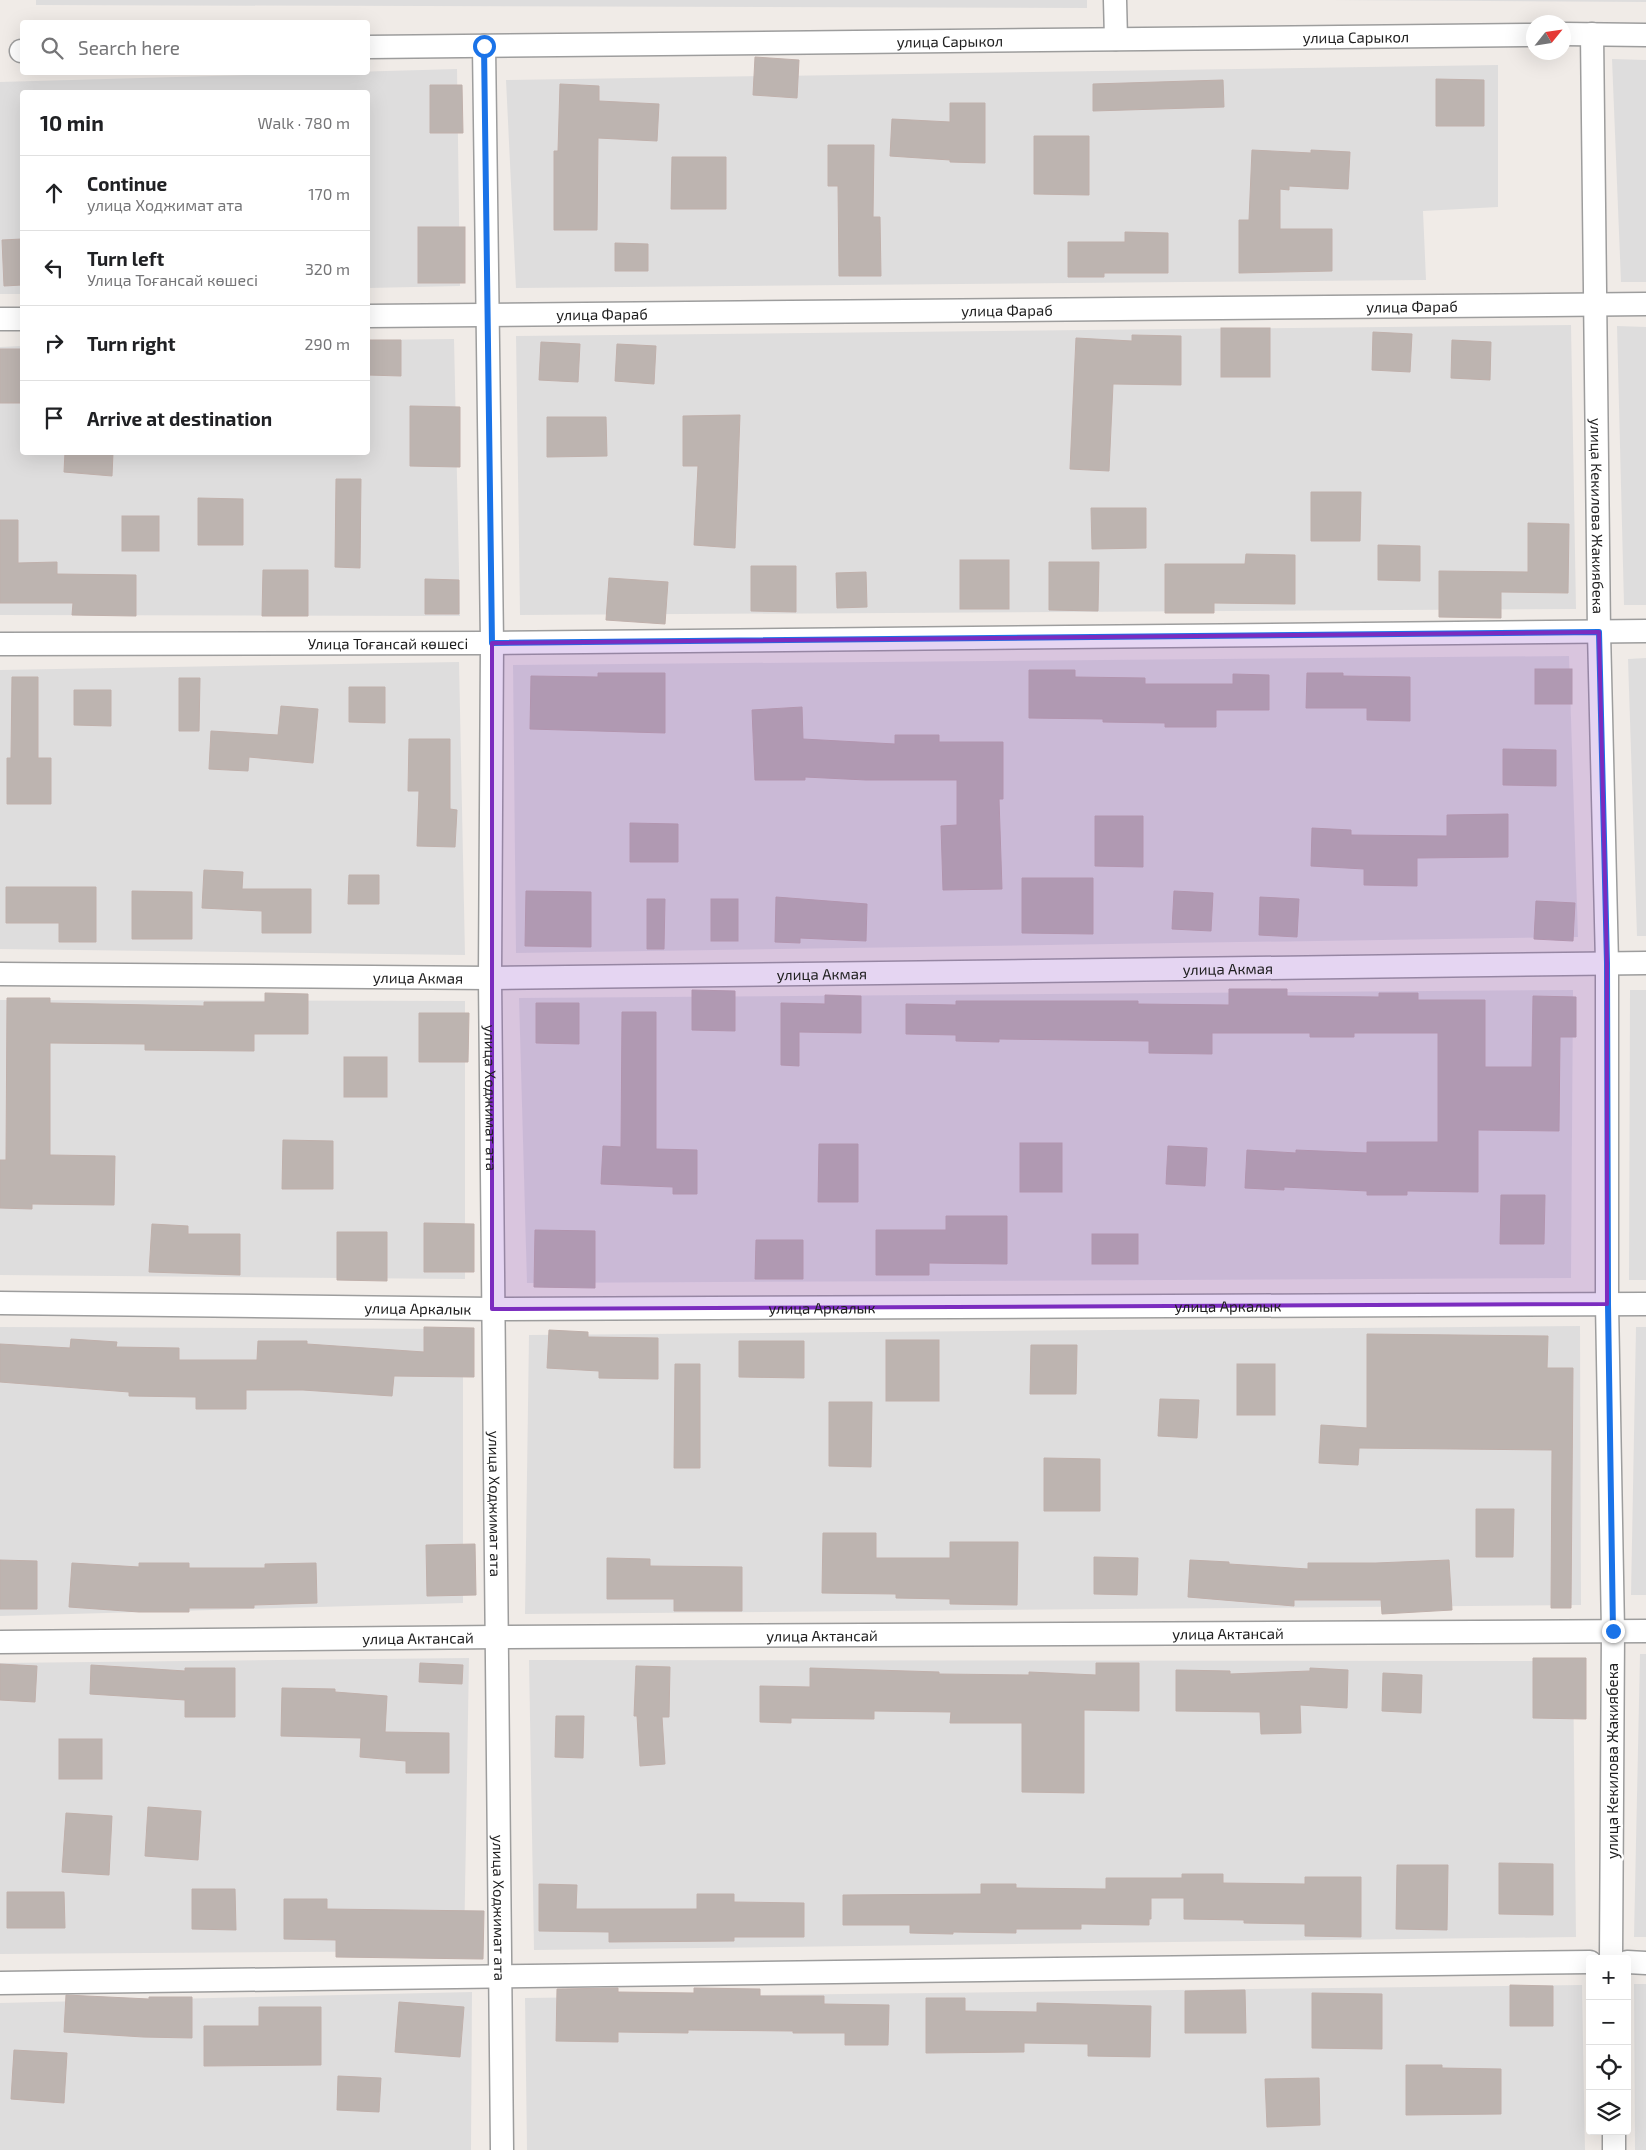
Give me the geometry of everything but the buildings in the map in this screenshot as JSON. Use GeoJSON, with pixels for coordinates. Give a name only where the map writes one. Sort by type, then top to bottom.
{"type":"FeatureCollection","features":[{"type":"Feature","properties":{"kind":"street"},"geometry":{"type":"LineString","coordinates":[[1115,0],[1116,40]]}},
{"type":"Feature","properties":{"kind":"street"},"geometry":{"type":"LineString","coordinates":[[1571,34],[1646,35]]}},
{"type":"Feature","properties":{"kind":"street","name":"улица Кекилова Жакиябека"},"geometry":{"type":"LineString","coordinates":[[1592,34],[1599,632],[1607,963],[1608,1304],[1613,1631],[1611,1955]]}},
{"type":"Feature","properties":{"kind":"street","name":"улица Сарыкол"},"geometry":{"type":"LineString","coordinates":[[370,47],[1526,35]]}},
{"type":"Feature","properties":{"kind":"street","name":"улица Ходжимат ата"},"geometry":{"type":"LineString","coordinates":[[484,46],[492,643],[490,978],[492,1309],[502,2150]]}},
{"type":"Feature","properties":{"kind":"street","name":"улица Фараб"},"geometry":{"type":"LineString","coordinates":[[370,316],[1646,304]]}},
{"type":"Feature","properties":{"kind":"street"},"geometry":{"type":"LineString","coordinates":[[0,319],[20,319]]}},
{"type":"Feature","properties":{"kind":"street","name":"Улица Тоғансай көшесі"},"geometry":{"type":"LineString","coordinates":[[0,644],[492,643],[1646,631]]}},
{"type":"Feature","properties":{"kind":"street","name":"улица Акмая"},"geometry":{"type":"LineString","coordinates":[[0,974],[490,978],[1646,963]]}},
{"type":"Feature","properties":{"kind":"street","name":"улица Аркалык"},"geometry":{"type":"LineString","coordinates":[[0,1303],[492,1309],[1646,1304]]}},
{"type":"Feature","properties":{"kind":"street","name":"улица Актансай"},"geometry":{"type":"LineString","coordinates":[[0,1642],[497,1637],[1646,1631]]}},
{"type":"Feature","properties":{"kind":"street"},"geometry":{"type":"LineString","coordinates":[[0,1983],[1586,1962]]}},
{"type":"Feature","properties":{"kind":"street"},"geometry":{"type":"LineString","coordinates":[[1631,1962],[1646,1963]]}},
{"type":"Feature","properties":{"kind":"street"},"geometry":{"type":"LineString","coordinates":[[1614,2135],[1614,2150]]}},
{"type":"Feature","properties":{"kind":"highlighted area"},"geometry":{"type":"Polygon","coordinates":[[[1599,632],[1607,963],[1607,1304],[492,1309],[492,643],[1599,632]]]}},
{"type":"Feature","properties":{"kind":"shaded area"},"geometry":{"type":"Polygon","coordinates":[[[36,0],[1087,0],[1087,8],[36,5],[36,0]]]}},
{"type":"Feature","properties":{"kind":"shaded area"},"geometry":{"type":"Polygon","coordinates":[[[1332,0],[1646,0],[1646,2],[1332,0]]]}},
{"type":"Feature","properties":{"kind":"shaded area"},"geometry":{"type":"Polygon","coordinates":[[[1612,59],[1646,60],[1646,282],[1621,282],[1612,59]]]}},
{"type":"Feature","properties":{"kind":"shaded area"},"geometry":{"type":"Polygon","coordinates":[[[1498,65],[1498,207],[1423,211],[1426,280],[516,288],[506,80],[1498,65]]]}},
{"type":"Feature","properties":{"kind":"shaded area"},"geometry":{"type":"Polygon","coordinates":[[[457,69],[460,286],[370,288],[370,90],[20,90],[20,294],[0,294],[0,82],[246,75],[370,75],[370,71],[457,69]]]}},
{"type":"Feature","properties":{"kind":"shaded area"},"geometry":{"type":"Polygon","coordinates":[[[1571,325],[1576,609],[520,615],[516,336],[1571,325]]]}},
{"type":"Feature","properties":{"kind":"shaded area"},"geometry":{"type":"Polygon","coordinates":[[[1617,326],[1646,327],[1646,605],[1624,605],[1617,326]]]}},
{"type":"Feature","properties":{"kind":"shaded area"},"geometry":{"type":"Polygon","coordinates":[[[454,339],[460,616],[0,615],[0,347],[20,346],[20,455],[370,455],[370,340],[454,339]]]}},
{"type":"Feature","properties":{"kind":"shaded area"},"geometry":{"type":"Polygon","coordinates":[[[1569,656],[1578,937],[516,953],[513,665],[1569,656]]]}},
{"type":"Feature","properties":{"kind":"shaded area"},"geometry":{"type":"Polygon","coordinates":[[[1646,658],[1646,936],[1637,936],[1628,659],[1646,658]]]}},
{"type":"Feature","properties":{"kind":"shaded area"},"geometry":{"type":"Polygon","coordinates":[[[459,662],[465,955],[0,949],[0,670],[459,662]]]}},
{"type":"Feature","properties":{"kind":"shaded area"},"geometry":{"type":"Polygon","coordinates":[[[1573,990],[1571,1278],[527,1283],[519,998],[1573,990]]]}},
{"type":"Feature","properties":{"kind":"shaded area"},"geometry":{"type":"Polygon","coordinates":[[[1630,990],[1646,990],[1646,1280],[1629,1280],[1630,990]]]}},
{"type":"Feature","properties":{"kind":"shaded area"},"geometry":{"type":"Polygon","coordinates":[[[0,1000],[465,1001],[465,1279],[0,1275],[0,1000]]]}},
{"type":"Feature","properties":{"kind":"shaded area"},"geometry":{"type":"Polygon","coordinates":[[[1580,1326],[1581,1605],[525,1614],[529,1335],[1580,1326]]]}},
{"type":"Feature","properties":{"kind":"shaded area"},"geometry":{"type":"Polygon","coordinates":[[[0,1327],[463,1329],[463,1603],[0,1616],[0,1327]]]}},
{"type":"Feature","properties":{"kind":"shaded area"},"geometry":{"type":"Polygon","coordinates":[[[1636,1327],[1646,1327],[1646,1595],[1631,1595],[1636,1327]]]}},
{"type":"Feature","properties":{"kind":"shaded area"},"geometry":{"type":"Polygon","coordinates":[[[1640,1654],[1646,1654],[1646,1937],[1634,1937],[1640,1654]]]}},
{"type":"Feature","properties":{"kind":"shaded area"},"geometry":{"type":"Polygon","coordinates":[[[469,1658],[464,1951],[0,1954],[0,1663],[469,1658]]]}},
{"type":"Feature","properties":{"kind":"shaded area"},"geometry":{"type":"Polygon","coordinates":[[[529,1660],[1573,1661],[1576,1937],[534,1950],[529,1660]]]}},
{"type":"Feature","properties":{"kind":"shaded area"},"geometry":{"type":"Polygon","coordinates":[[[1634,1984],[1646,1984],[1646,2150],[1635,2150],[1634,1984]]]}},
{"type":"Feature","properties":{"kind":"shaded area"},"geometry":{"type":"Polygon","coordinates":[[[1582,1985],[1585,2150],[527,2150],[525,1998],[1582,1985]]]}},
{"type":"Feature","properties":{"kind":"shaded area"},"geometry":{"type":"Polygon","coordinates":[[[472,1992],[471,2150],[0,2150],[0,2003],[472,1992]]]}},
{"type":"Feature","properties":{"kind":"route"},"geometry":{"type":"LineString","coordinates":[[484,46],[492,643],[1599,632],[1607,963],[1608,1304],[1613,1631]]}}]}
